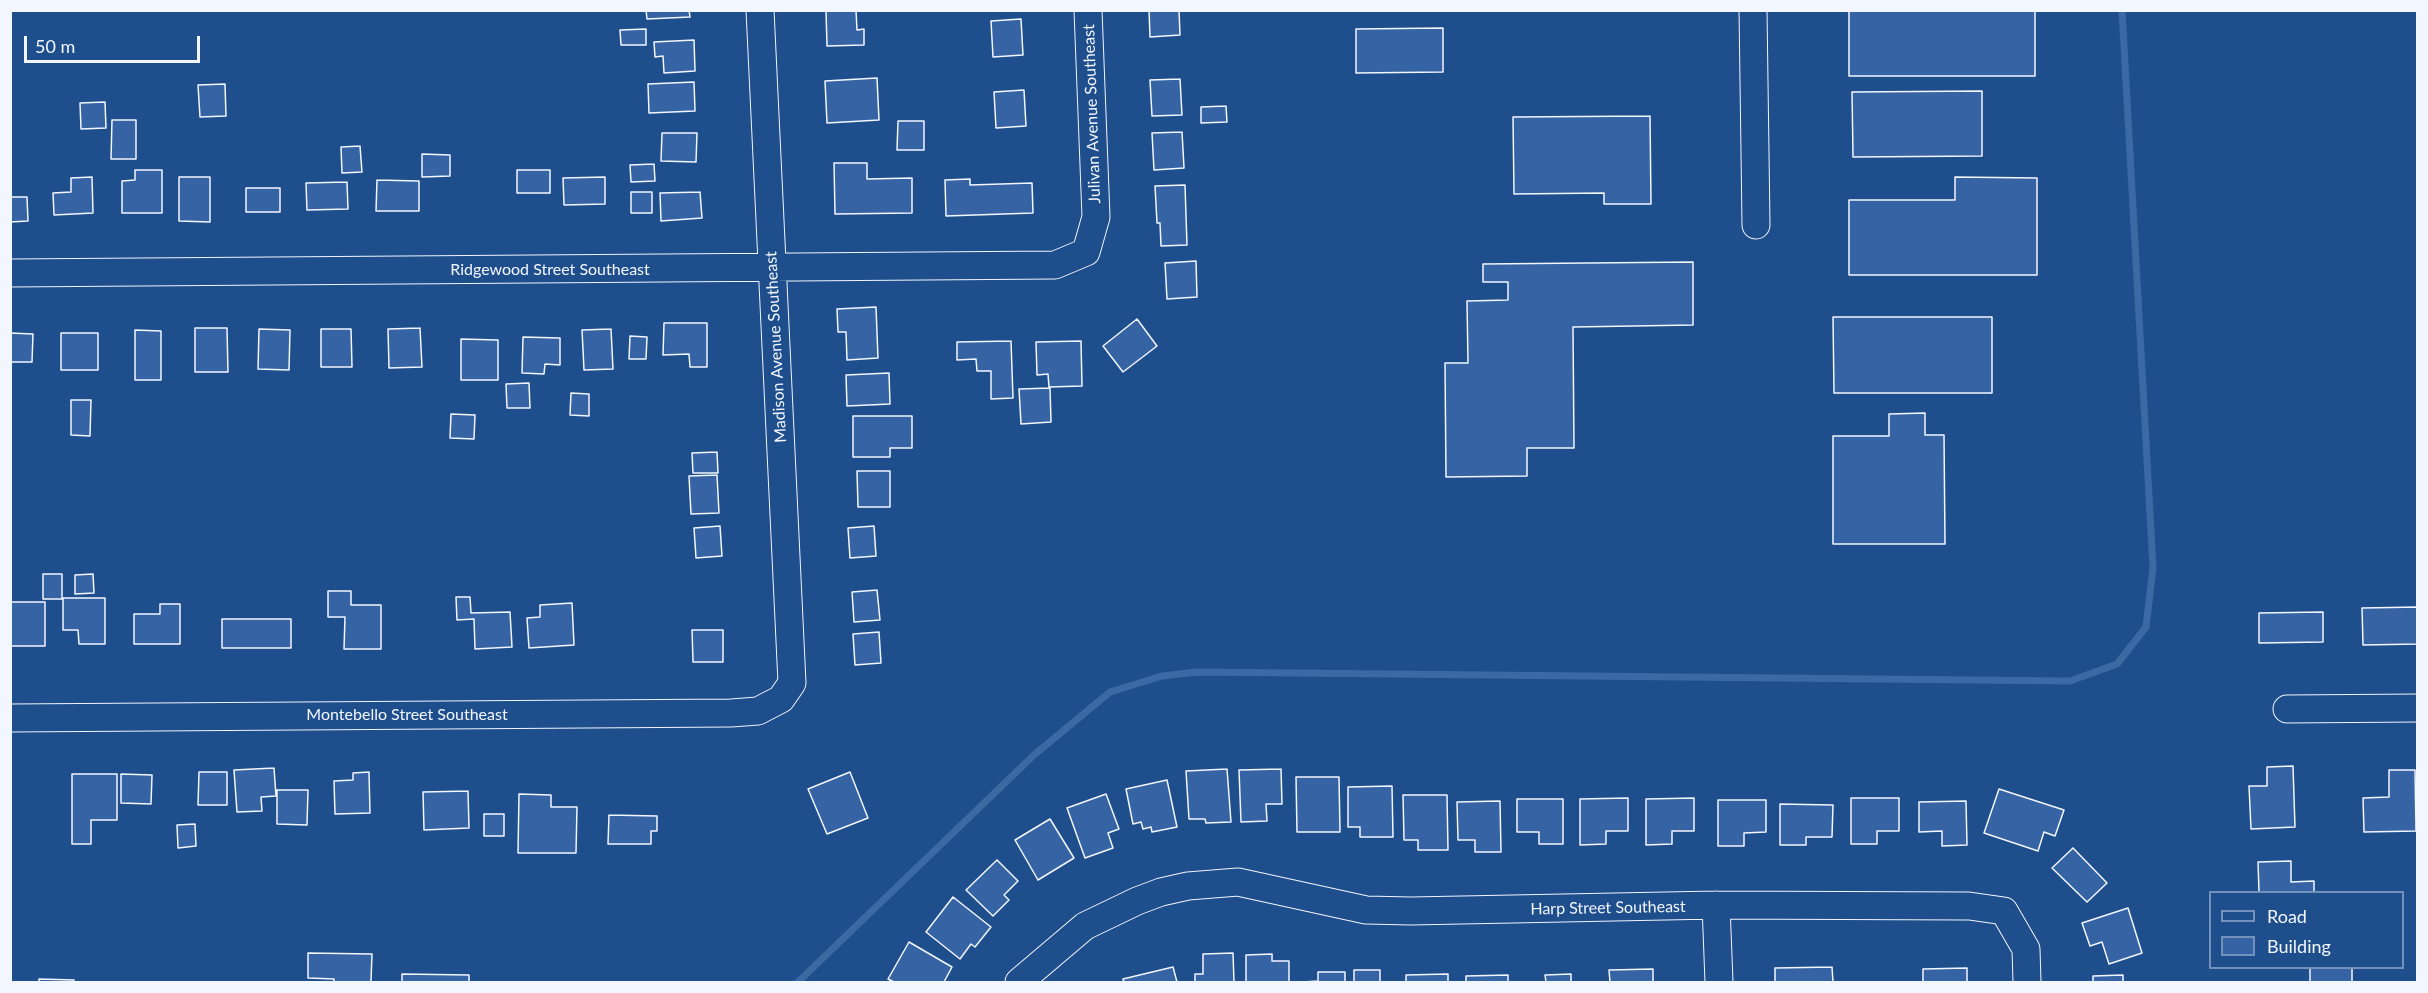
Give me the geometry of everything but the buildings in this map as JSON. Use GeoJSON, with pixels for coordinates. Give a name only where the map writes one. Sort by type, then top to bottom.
{"type":"FeatureCollection","features":[{"type":"Feature","properties":{"kind":"street","name":"Madison Avenue Southeast"},"geometry":{"type":"LineString","coordinates":[[760,10],[792,683]]}},
{"type":"Feature","properties":{"kind":"street","name":"Julivan Avenue Southeast"},"geometry":{"type":"LineString","coordinates":[[1086,252],[1096,217],[1088,10]]}},
{"type":"Feature","properties":{"kind":"street"},"geometry":{"type":"LineString","coordinates":[[1754,10],[1756,225]]}},
{"type":"Feature","properties":{"kind":"street","name":"Ridgewood Street Southeast"},"geometry":{"type":"LineString","coordinates":[[10,273],[773,269],[1055,265],[1086,252]]}},
{"type":"Feature","properties":{"kind":"street","name":"Montebello Street Southeast"},"geometry":{"type":"LineString","coordinates":[[10,718],[731,713],[758,711],[781,699],[792,683]]}},
{"type":"Feature","properties":{"kind":"street"},"geometry":{"type":"LineString","coordinates":[[2287,709],[2418,708]]}},
{"type":"Feature","properties":{"kind":"street","name":"Harp Street Southeast"},"geometry":{"type":"LineString","coordinates":[[1019,982],[1085,926],[1161,892],[1215,882],[1238,882],[1366,910],[1423,911],[1716,905],[1969,906],[2004,911],[2026,949],[2027,982]]}},
{"type":"Feature","properties":{"kind":"street"},"geometry":{"type":"LineString","coordinates":[[1716,905],[1719,982]]}},
{"type":"Feature","properties":{"kind":"waterway"},"geometry":{"type":"LineString","coordinates":[[798,982],[1034,755],[1110,692],[1162,676],[1197,672],[2070,681],[2117,664],[2146,627],[2153,568],[2122,10]]}}]}
